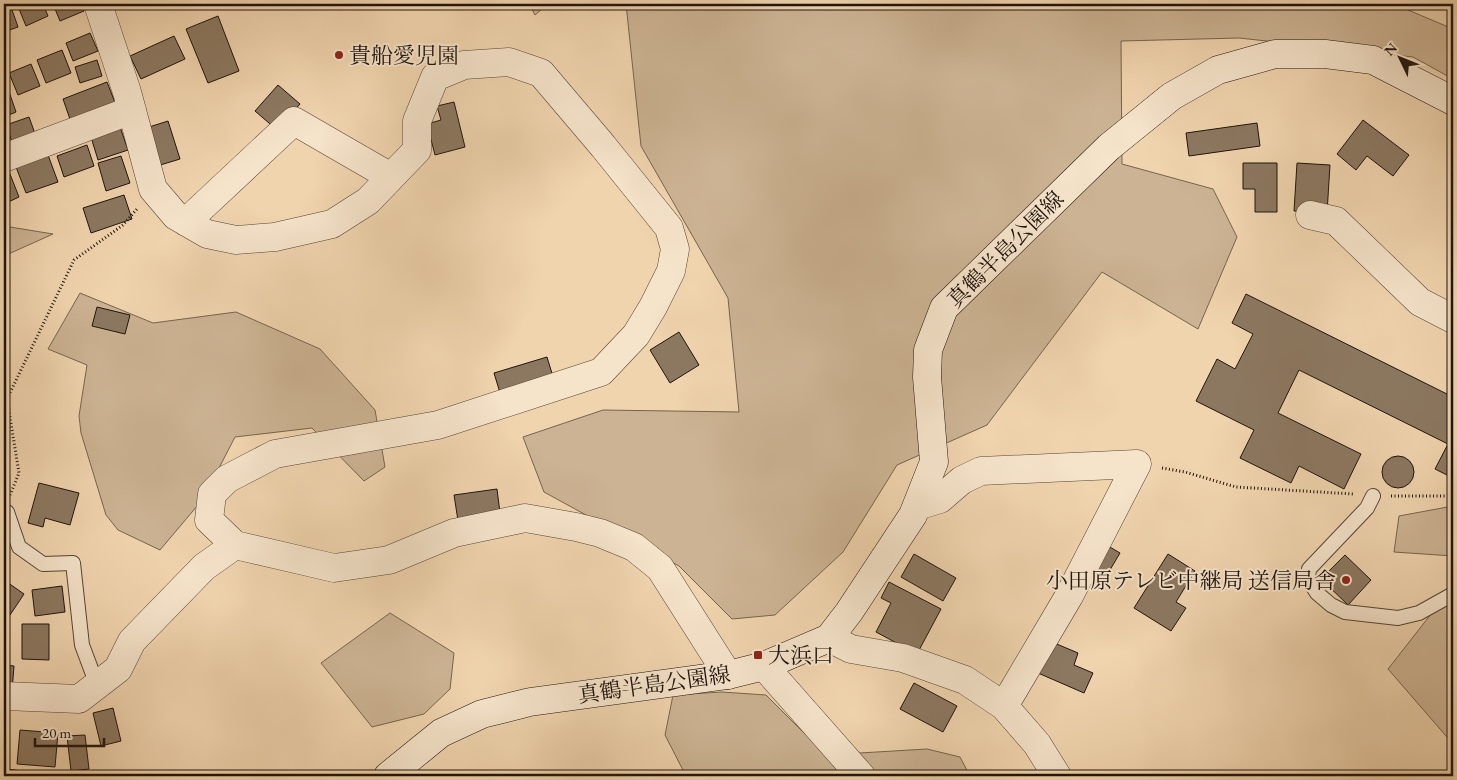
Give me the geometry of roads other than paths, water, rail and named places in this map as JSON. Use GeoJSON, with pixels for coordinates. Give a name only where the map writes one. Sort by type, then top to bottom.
{"type":"FeatureCollection","features":[{"type":"Feature","properties":{"kind":"street"},"geometry":{"type":"LineString","coordinates":[[98,4],[132,110],[153,189],[176,216],[207,234],[236,240],[275,238],[332,224],[368,201],[417,150],[417,121],[436,77],[464,65],[509,62],[541,73],[669,228],[675,249],[671,271],[636,335],[601,372],[438,425],[275,454],[227,479],[212,494],[209,520],[235,545],[334,568],[389,560],[454,533],[525,518],[600,533],[634,547],[660,568],[728,675]]}},
{"type":"Feature","properties":{"kind":"street","name":"真鶴半島公園線"},"geometry":{"type":"LineString","coordinates":[[388,776],[441,733],[482,714],[530,702],[728,675],[764,666],[829,638],[913,515],[934,462],[927,377],[928,350],[944,308],[1109,147],[1172,96],[1218,70],[1275,54],[1325,54],[1373,60],[1453,101]]}},
{"type":"Feature","properties":{"kind":"street"},"geometry":{"type":"LineString","coordinates":[[4,158],[132,110]]}},
{"type":"Feature","properties":{"kind":"street"},"geometry":{"type":"LineString","coordinates":[[186,222],[294,121],[391,177]]}},
{"type":"Feature","properties":{"kind":"street"},"geometry":{"type":"LineString","coordinates":[[1310,215],[1336,221],[1420,302],[1453,319]]}},
{"type":"Feature","properties":{"kind":"street"},"geometry":{"type":"LineString","coordinates":[[917,506],[940,499],[962,480],[981,471],[1137,464],[1069,596],[1004,706]]}},
{"type":"Feature","properties":{"kind":"street"},"geometry":{"type":"LineString","coordinates":[[4,696],[79,699],[118,669],[132,641],[204,567],[235,545]]}},
{"type":"Feature","properties":{"kind":"street"},"geometry":{"type":"LineString","coordinates":[[829,638],[851,649],[903,658],[965,680],[1004,706],[1037,744],[1057,776]]}},
{"type":"Feature","properties":{"kind":"street"},"geometry":{"type":"LineString","coordinates":[[764,666],[861,776]]}},
{"type":"Feature","properties":{"kind":"lane"},"geometry":{"type":"LineString","coordinates":[[1373,496],[1367,508],[1310,569],[1308,579],[1317,593],[1331,605],[1346,612],[1398,618],[1419,613],[1453,594]]}},
{"type":"Feature","properties":{"kind":"lane"},"geometry":{"type":"LineString","coordinates":[[7,512],[20,547],[43,564],[73,563],[82,645],[97,685]]}},
{"type":"Feature","properties":{"kind":"place","name":"貴船愛児園"},"geometry":{"type":"Point","coordinates":[339,55]}},
{"type":"Feature","properties":{"kind":"place","name":"小田原テレビ中継局 送信局舎"},"geometry":{"type":"Point","coordinates":[1346,580]}},
{"type":"Feature","properties":{"kind":"place","name":"大浜口"},"geometry":{"type":"Point","coordinates":[758,655]}}]}
